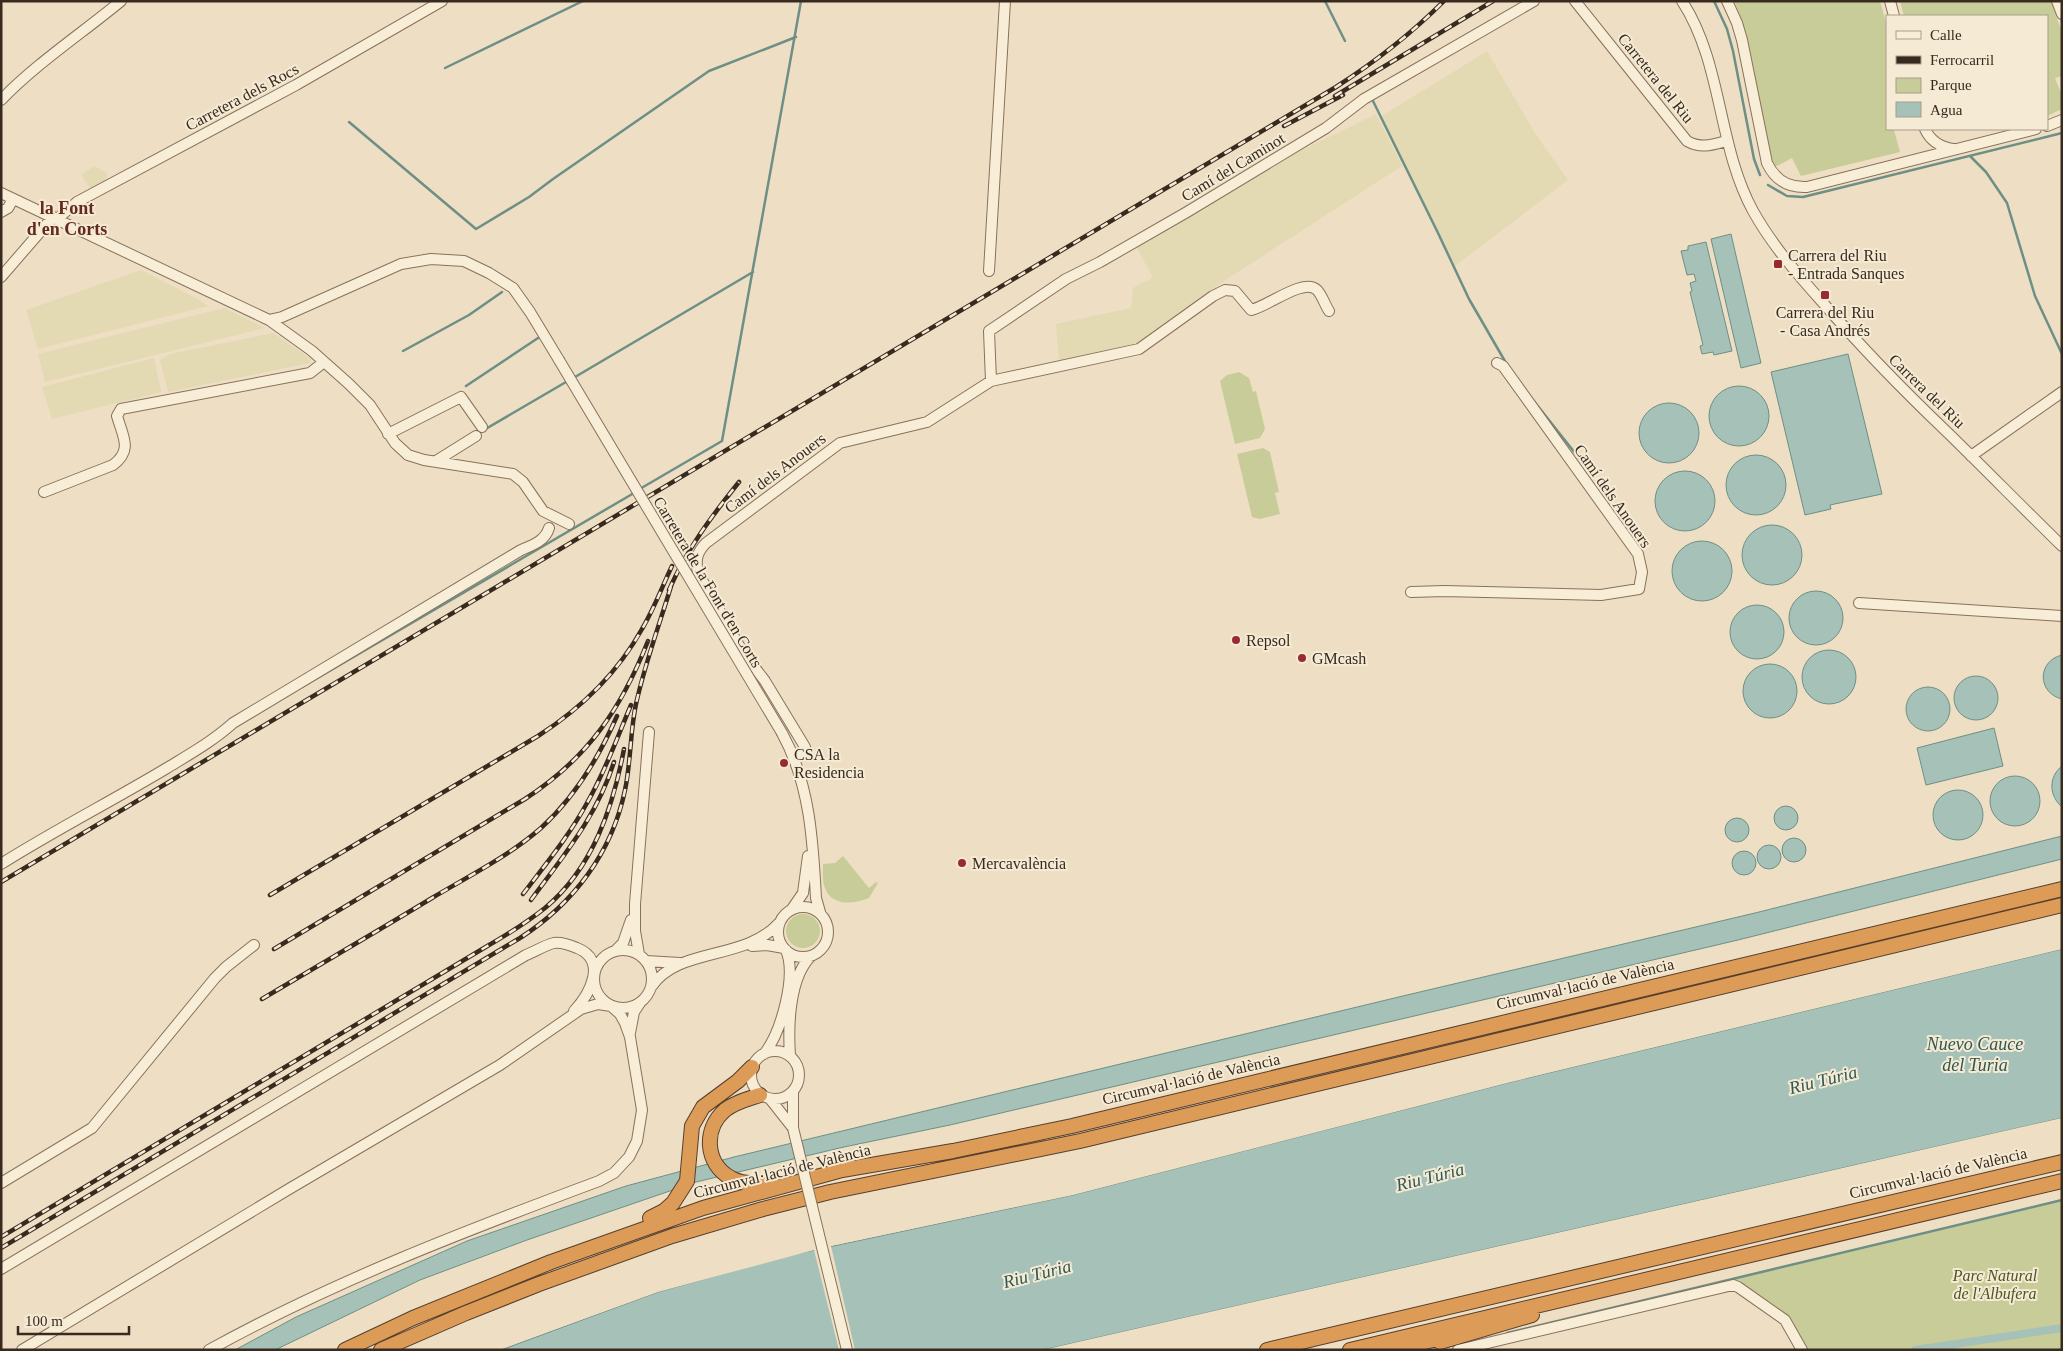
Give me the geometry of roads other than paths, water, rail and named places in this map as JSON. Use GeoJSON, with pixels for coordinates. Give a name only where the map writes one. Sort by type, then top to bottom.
{"type":"FeatureCollection","features":[{"type":"Feature","properties":{"kind":"highway","name":"Circumval·lació de València"},"geometry":{"type":"LineString","coordinates":[[345,1350],[413,1318],[551,1262],[684,1214],[842,1170],[953,1151],[1072,1126],[2062,888]]}},
{"type":"Feature","properties":{"kind":"highway","name":"Circumval·lació de València"},"geometry":{"type":"LineString","coordinates":[[381,1350],[539,1284],[672,1236],[763,1209],[830,1192],[1080,1141],[2062,905]]}},
{"type":"Feature","properties":{"kind":"highway"},"geometry":{"type":"LineString","coordinates":[[1447,1036],[1464,1037],[1567,1013],[1700,988],[1723,986]]}},
{"type":"Feature","properties":{"kind":"highway"},"geometry":{"type":"LineString","coordinates":[[551,1262],[570,1250],[652,1218],[674,1203],[687,1181],[692,1126],[703,1107],[738,1081],[752,1067]]}},
{"type":"Feature","properties":{"kind":"highway"},"geometry":{"type":"LineString","coordinates":[[765,1097],[733,1105],[716,1120],[710,1137],[712,1156],[720,1170],[732,1179],[740,1182],[760,1183],[828,1169],[842,1170]]}},
{"type":"Feature","properties":{"kind":"highway","name":"Circumval·lació de València"},"geometry":{"type":"LineString","coordinates":[[1267,1350],[2062,1162]]}},
{"type":"Feature","properties":{"kind":"highway"},"geometry":{"type":"LineString","coordinates":[[1350,1350],[2062,1181]]}},
{"type":"Feature","properties":{"kind":"highway"},"geometry":{"type":"LineString","coordinates":[[1392,1350],[1764,1258],[1861,1229]]}},
{"type":"Feature","properties":{"kind":"highway"},"geometry":{"type":"LineString","coordinates":[[1410,1350],[1540,1313]]}},
{"type":"Feature","properties":{"kind":"highway"},"geometry":{"type":"LineString","coordinates":[[1338,1350],[1424,1332]]}},
{"type":"Feature","properties":{"kind":"street"},"geometry":{"type":"LineString","coordinates":[[1,100],[82,30],[121,1]]}},
{"type":"Feature","properties":{"kind":"street","name":"Carretera dels Rocs"},"geometry":{"type":"LineString","coordinates":[[1,277],[55,218],[77,202],[296,86],[442,1]]}},
{"type":"Feature","properties":{"kind":"street"},"geometry":{"type":"LineString","coordinates":[[989,271],[1005,1]]}},
{"type":"Feature","properties":{"kind":"street","name":"Camí del Caminot"},"geometry":{"type":"LineString","coordinates":[[991,381],[989,331],[1066,279],[1100,262],[1187,212],[1326,128],[1364,99],[1534,1]]}},
{"type":"Feature","properties":{"kind":"street","name":"Carretera del Riu"},"geometry":{"type":"LineString","coordinates":[[1575,1],[1687,142],[1696,146],[1706,146],[1726,141]]}},
{"type":"Feature","properties":{"kind":"street","name":"Carrera del Riu"},"geometry":{"type":"LineString","coordinates":[[1682,1],[1697,29],[1706,52],[1726,141],[1742,189],[1764,230],[1872,359],[2062,546]]}},
{"type":"Feature","properties":{"kind":"street"},"geometry":{"type":"LineString","coordinates":[[1727,1],[1742,40],[1768,163],[1773,174],[1784,184],[1797,188],[1807,187],[2032,130]]}},
{"type":"Feature","properties":{"kind":"street"},"geometry":{"type":"LineString","coordinates":[[1890,1],[1894,15]]}},
{"type":"Feature","properties":{"kind":"street"},"geometry":{"type":"LineString","coordinates":[[2058,1],[2062,14]]}},
{"type":"Feature","properties":{"kind":"street"},"geometry":{"type":"LineString","coordinates":[[2048,126],[2062,120]]}},
{"type":"Feature","properties":{"kind":"street"},"geometry":{"type":"LineString","coordinates":[[1926,130],[1936,142],[1947,148],[1956,149]]}},
{"type":"Feature","properties":{"kind":"street"},"geometry":{"type":"LineString","coordinates":[[1,193],[268,320],[324,362],[370,405],[388,434],[399,448],[408,455],[424,460],[513,474],[523,482],[543,511],[569,524]]}},
{"type":"Feature","properties":{"kind":"street"},"geometry":{"type":"LineString","coordinates":[[1,212],[8,208],[13,199]]}},
{"type":"Feature","properties":{"kind":"street","name":"Carretera de la Font d'en Corts"},"geometry":{"type":"LineString","coordinates":[[268,320],[289,315],[401,264],[431,259],[464,261],[489,273],[512,288],[530,312],[782,733],[795,760],[808,806],[816,898],[820,912]]}},
{"type":"Feature","properties":{"kind":"street","name":"Camí dels Anouers"},"geometry":{"type":"LineString","coordinates":[[795,760],[803,754],[805,747],[765,681],[742,651],[702,583],[696,567],[697,554],[706,543],[832,448],[848,440],[927,422],[991,381],[1138,348],[1212,296],[1225,290],[1235,291],[1251,310],[1259,308],[1299,288],[1308,286],[1316,289],[1329,311]]}},
{"type":"Feature","properties":{"kind":"street"},"geometry":{"type":"LineString","coordinates":[[44,492],[113,465],[121,459],[126,448],[117,416],[121,408],[300,375],[310,372],[324,362]]}},
{"type":"Feature","properties":{"kind":"street","name":"Camí dels Anouers"},"geometry":{"type":"LineString","coordinates":[[1411,592],[1444,591],[1601,595],[1639,589],[1642,572],[1638,554],[1502,366],[1497,363]]}},
{"type":"Feature","properties":{"kind":"street"},"geometry":{"type":"LineString","coordinates":[[1972,456],[2062,392]]}},
{"type":"Feature","properties":{"kind":"street"},"geometry":{"type":"LineString","coordinates":[[388,434],[461,398],[479,432],[436,461]]}},
{"type":"Feature","properties":{"kind":"street"},"geometry":{"type":"LineString","coordinates":[[1,864],[47,836],[133,789],[218,737],[234,723],[521,550],[540,541],[547,534],[549,528]]}},
{"type":"Feature","properties":{"kind":"street"},"geometry":{"type":"LineString","coordinates":[[1859,604],[2062,616]]}},
{"type":"Feature","properties":{"kind":"street"},"geometry":{"type":"LineString","coordinates":[[22,1350],[289,1189],[500,1066],[562,1022],[592,1004],[628,1008],[638,1004],[648,992],[651,971],[642,958],[635,930],[635,904],[649,732]]}},
{"type":"Feature","properties":{"kind":"street","name":"Carretera de la Font d'en Corts"},"geometry":{"type":"LineString","coordinates":[[792,909],[801,898],[805,886],[810,827]]}},
{"type":"Feature","properties":{"kind":"street"},"geometry":{"type":"LineString","coordinates":[[562,1022],[587,995],[601,960],[623,943],[628,932],[635,904]]}},
{"type":"Feature","properties":{"kind":"street"},"geometry":{"type":"LineString","coordinates":[[764,1054],[777,1032],[790,969],[785,949],[778,936],[780,923],[783,917],[792,909],[807,907],[820,912],[826,922],[828,936],[822,949],[811,956],[798,974],[788,1033],[790,1056],[796,1064],[799,1074],[798,1083],[793,1091],[778,1099],[765,1097]]}},
{"type":"Feature","properties":{"kind":"street"},"geometry":{"type":"LineString","coordinates":[[630,1037],[635,1008],[658,976],[684,963],[744,946],[767,936],[780,923]]}},
{"type":"Feature","properties":{"kind":"street"},"geometry":{"type":"LineString","coordinates":[[1,1269],[526,955],[554,943],[568,945],[586,953],[594,965],[594,986],[599,996],[620,1014],[630,1037],[642,1110],[641,1126],[637,1141],[629,1157],[614,1173],[405,1255],[298,1303],[209,1350]]}},
{"type":"Feature","properties":{"kind":"street"},"geometry":{"type":"LineString","coordinates":[[744,946],[767,944],[785,949],[798,956],[811,956]]}},
{"type":"Feature","properties":{"kind":"street"},"geometry":{"type":"LineString","coordinates":[[1,1183],[92,1128],[215,978],[254,945]]}},
{"type":"Feature","properties":{"kind":"street"},"geometry":{"type":"LineString","coordinates":[[615,951],[625,950],[642,958],[684,963]]}},
{"type":"Feature","properties":{"kind":"street"},"geometry":{"type":"LineString","coordinates":[[790,1056],[777,1051],[764,1054],[757,1059],[752,1067],[752,1082],[794,1128]]}},
{"type":"Feature","properties":{"kind":"street"},"geometry":{"type":"LineString","coordinates":[[793,1091],[794,1128],[847,1350]]}},
{"type":"Feature","properties":{"kind":"street"},"geometry":{"type":"LineString","coordinates":[[1458,1350],[1733,1285],[1785,1320],[1802,1350]]}},
{"type":"Feature","properties":{"kind":"water"},"geometry":{"type":"Polygon","coordinates":[[[1731,234],[1761,363],[1741,368],[1711,239],[1731,234]]]}},
{"type":"Feature","properties":{"kind":"water"},"geometry":{"type":"Polygon","coordinates":[[[1706,242],[1732,351],[1714,355],[1713,352],[1702,354],[1700,346],[1703,345],[1690,292],[1692,291],[1690,283],[1696,281],[1694,274],[1687,275],[1681,251],[1688,250],[1688,246],[1706,242]]]}},
{"type":"Feature","properties":{"kind":"water"},"geometry":{"type":"Polygon","coordinates":[[[1848,354],[1882,494],[1830,505],[1831,509],[1805,515],[1771,372],[1848,354]]]}},
{"type":"Feature","properties":{"kind":"water"},"geometry":{"type":"Polygon","coordinates":[[[1733,386],[1745,386],[1756,391],[1764,399],[1769,410],[1767,428],[1756,441],[1745,446],[1733,446],[1722,441],[1714,433],[1709,422],[1709,410],[1714,399],[1722,391],[1733,386]]]}},
{"type":"Feature","properties":{"kind":"water"},"geometry":{"type":"Polygon","coordinates":[[[1663,403],[1675,403],[1686,408],[1694,416],[1699,427],[1697,445],[1686,458],[1675,463],[1663,463],[1652,458],[1644,450],[1639,439],[1639,427],[1644,416],[1652,408],[1663,403]]]}},
{"type":"Feature","properties":{"kind":"water"},"geometry":{"type":"Polygon","coordinates":[[[1750,455],[1762,455],[1773,460],[1781,468],[1786,479],[1784,497],[1773,510],[1762,515],[1750,515],[1739,510],[1731,502],[1726,491],[1726,479],[1731,468],[1739,460],[1750,455]]]}},
{"type":"Feature","properties":{"kind":"water"},"geometry":{"type":"Polygon","coordinates":[[[1679,471],[1691,471],[1702,476],[1710,484],[1715,495],[1713,513],[1702,526],[1691,531],[1679,531],[1668,526],[1660,518],[1655,507],[1655,495],[1660,484],[1668,476],[1679,471]]]}},
{"type":"Feature","properties":{"kind":"water"},"geometry":{"type":"Polygon","coordinates":[[[1766,525],[1778,525],[1789,530],[1797,538],[1802,549],[1800,567],[1789,580],[1778,585],[1766,585],[1755,580],[1747,572],[1742,561],[1742,549],[1747,538],[1755,530],[1766,525]]]}},
{"type":"Feature","properties":{"kind":"water"},"geometry":{"type":"Polygon","coordinates":[[[1696,541],[1708,541],[1719,546],[1727,554],[1732,565],[1730,583],[1719,596],[1708,601],[1696,601],[1685,596],[1677,588],[1672,577],[1672,565],[1677,554],[1685,546],[1696,541]]]}},
{"type":"Feature","properties":{"kind":"water"},"geometry":{"type":"Polygon","coordinates":[[[1816,591],[1826,593],[1835,599],[1841,608],[1843,618],[1841,628],[1835,637],[1826,643],[1816,645],[1806,643],[1797,637],[1791,628],[1789,618],[1791,608],[1797,599],[1806,593],[1816,591]]]}},
{"type":"Feature","properties":{"kind":"water"},"geometry":{"type":"Polygon","coordinates":[[[1757,605],[1767,607],[1776,613],[1782,622],[1784,632],[1782,642],[1776,651],[1767,657],[1757,659],[1747,657],[1738,651],[1732,642],[1730,632],[1732,622],[1738,613],[1747,607],[1757,605]]]}},
{"type":"Feature","properties":{"kind":"water"},"geometry":{"type":"Polygon","coordinates":[[[1829,650],[1839,652],[1848,658],[1854,667],[1856,677],[1854,687],[1848,696],[1839,702],[1829,704],[1819,702],[1810,696],[1804,687],[1802,677],[1804,667],[1810,658],[1819,652],[1829,650]]]}},
{"type":"Feature","properties":{"kind":"water"},"geometry":{"type":"Polygon","coordinates":[[[2062,655],[2062,699],[2054,696],[2048,690],[2044,684],[2043,677],[2044,670],[2048,664],[2054,658],[2062,655]]]}},
{"type":"Feature","properties":{"kind":"water"},"geometry":{"type":"Polygon","coordinates":[[[1770,664],[1780,666],[1789,672],[1795,681],[1797,691],[1795,701],[1789,710],[1780,716],[1770,718],[1760,716],[1751,710],[1745,701],[1743,691],[1745,681],[1751,672],[1760,666],[1770,664]]]}},
{"type":"Feature","properties":{"kind":"water"},"geometry":{"type":"Polygon","coordinates":[[[1980,676],[1992,682],[1997,689],[1997,707],[1992,714],[1985,719],[1972,720],[1964,717],[1957,710],[1954,694],[1957,686],[1964,679],[1980,676]]]}},
{"type":"Feature","properties":{"kind":"water"},"geometry":{"type":"Polygon","coordinates":[[[1932,687],[1944,693],[1949,700],[1949,718],[1944,725],[1937,730],[1924,731],[1916,728],[1909,721],[1906,705],[1909,697],[1916,690],[1932,687]]]}},
{"type":"Feature","properties":{"kind":"water"},"geometry":{"type":"Polygon","coordinates":[[[1994,728],[2003,766],[1926,785],[1917,748],[1994,728]]]}},
{"type":"Feature","properties":{"kind":"water"},"geometry":{"type":"Polygon","coordinates":[[[2062,766],[2062,807],[2055,798],[2052,781],[2057,770],[2062,766]]]}},
{"type":"Feature","properties":{"kind":"water"},"geometry":{"type":"Polygon","coordinates":[[[2010,776],[2020,776],[2033,783],[2040,796],[2040,806],[2033,819],[2020,826],[2010,826],[2001,822],[1994,815],[1990,806],[1990,796],[1994,787],[2001,780],[2010,776]]]}},
{"type":"Feature","properties":{"kind":"water"},"geometry":{"type":"Polygon","coordinates":[[[1953,790],[1963,790],[1976,797],[1983,810],[1983,820],[1976,833],[1963,840],[1953,840],[1944,836],[1937,829],[1933,820],[1933,810],[1937,801],[1944,794],[1953,790]]]}},
{"type":"Feature","properties":{"kind":"water"},"geometry":{"type":"Polygon","coordinates":[[[1786,806],[1791,807],[1797,813],[1797,823],[1791,829],[1786,830],[1781,829],[1775,823],[1774,818],[1775,813],[1781,807],[1786,806]]]}},
{"type":"Feature","properties":{"kind":"water"},"geometry":{"type":"Polygon","coordinates":[[[1737,818],[1742,819],[1748,825],[1748,835],[1742,841],[1737,842],[1732,841],[1726,835],[1725,830],[1726,825],[1732,819],[1737,818]]]}},
{"type":"Feature","properties":{"kind":"water"},"geometry":{"type":"Polygon","coordinates":[[[2062,836],[2062,859],[1738,940],[950,1125],[844,1147],[696,1182],[527,1240],[420,1280],[275,1350],[235,1350],[296,1317],[467,1241],[626,1186],[734,1157],[1755,913],[2062,836]]]}},
{"type":"Feature","properties":{"kind":"water"},"geometry":{"type":"Polygon","coordinates":[[[1794,838],[1799,839],[1805,845],[1805,855],[1799,861],[1794,862],[1789,861],[1783,855],[1782,850],[1783,845],[1789,839],[1794,838]]]}},
{"type":"Feature","properties":{"kind":"water"},"geometry":{"type":"Polygon","coordinates":[[[1769,845],[1774,846],[1780,852],[1780,862],[1774,868],[1769,869],[1764,868],[1758,862],[1757,857],[1758,852],[1764,846],[1769,845]]]}},
{"type":"Feature","properties":{"kind":"water"},"geometry":{"type":"Polygon","coordinates":[[[1744,851],[1749,852],[1755,858],[1755,868],[1749,874],[1744,875],[1739,874],[1733,868],[1732,863],[1733,858],[1739,852],[1744,851]]]}},
{"type":"Feature","properties":{"kind":"water","name":"Nuevo Cauce del Turia"},"geometry":{"type":"Polygon","coordinates":[[[2062,949],[2062,1118],[1043,1350],[501,1350],[658,1292],[791,1255],[1073,1195],[1511,1082],[2062,949]]]}},
{"type":"Feature","properties":{"kind":"waterway"},"geometry":{"type":"LineString","coordinates":[[445,68],[583,1]]}},
{"type":"Feature","properties":{"kind":"waterway"},"geometry":{"type":"LineString","coordinates":[[638,490],[722,441],[801,1]]}},
{"type":"Feature","properties":{"kind":"waterway"},"geometry":{"type":"LineString","coordinates":[[1325,1],[1345,41]]}},
{"type":"Feature","properties":{"kind":"waterway"},"geometry":{"type":"LineString","coordinates":[[1714,1],[1727,29],[1733,51],[1754,159],[1760,175]]}},
{"type":"Feature","properties":{"kind":"waterway"},"geometry":{"type":"LineString","coordinates":[[349,122],[476,229],[529,197],[709,71],[796,37]]}},
{"type":"Feature","properties":{"kind":"waterway"},"geometry":{"type":"LineString","coordinates":[[1373,101],[1469,299],[1506,363]]}},
{"type":"Feature","properties":{"kind":"waterway"},"geometry":{"type":"LineString","coordinates":[[1768,185],[1787,196],[1803,197],[2062,133]]}},
{"type":"Feature","properties":{"kind":"waterway"},"geometry":{"type":"LineString","coordinates":[[1971,157],[1986,172],[2007,203],[2035,296],[2062,354]]}},
{"type":"Feature","properties":{"kind":"waterway"},"geometry":{"type":"LineString","coordinates":[[575,377],[753,272]]}},
{"type":"Feature","properties":{"kind":"waterway"},"geometry":{"type":"LineString","coordinates":[[403,351],[469,315],[502,292]]}},
{"type":"Feature","properties":{"kind":"waterway"},"geometry":{"type":"LineString","coordinates":[[466,386],[538,338]]}},
{"type":"Feature","properties":{"kind":"waterway"},"geometry":{"type":"LineString","coordinates":[[477,434],[566,382]]}},
{"type":"Feature","properties":{"kind":"waterway"},"geometry":{"type":"LineString","coordinates":[[1533,400],[1579,458]]}},
{"type":"Feature","properties":{"kind":"waterway"},"geometry":{"type":"LineString","coordinates":[[302,687],[634,493]]}},
{"type":"Feature","properties":{"kind":"waterway"},"geometry":{"type":"LineString","coordinates":[[1507,1333],[2062,1200]]}},
{"type":"Feature","properties":{"kind":"waterway"},"geometry":{"type":"LineString","coordinates":[[1915,1350],[2062,1328]]}},
{"type":"Feature","properties":{"kind":"railway"},"geometry":{"type":"LineString","coordinates":[[1,882],[1336,87],[1392,47],[1444,1]]}},
{"type":"Feature","properties":{"kind":"railway"},"geometry":{"type":"LineString","coordinates":[[1335,96],[1493,1]]}},
{"type":"Feature","properties":{"kind":"railway"},"geometry":{"type":"LineString","coordinates":[[1284,126],[1343,95]]}},
{"type":"Feature","properties":{"kind":"railway"},"geometry":{"type":"LineString","coordinates":[[669,590],[700,534],[739,482]]}},
{"type":"Feature","properties":{"kind":"railway"},"geometry":{"type":"LineString","coordinates":[[270,895],[538,736],[583,702],[609,676],[632,645],[650,614],[672,566]]}},
{"type":"Feature","properties":{"kind":"railway"},"geometry":{"type":"LineString","coordinates":[[1,1248],[520,938],[557,909],[588,875],[611,835],[619,813],[627,779],[636,704],[648,658],[672,583]]}},
{"type":"Feature","properties":{"kind":"railway"},"geometry":{"type":"LineString","coordinates":[[274,949],[525,799],[567,767],[600,730],[614,710],[638,666],[648,641]]}},
{"type":"Feature","properties":{"kind":"railway"},"geometry":{"type":"LineString","coordinates":[[523,894],[565,839],[587,803],[605,767],[631,705]]}},
{"type":"Feature","properties":{"kind":"railway"},"geometry":{"type":"LineString","coordinates":[[262,999],[488,865],[529,838],[553,816],[575,790],[594,761],[617,716]]}},
{"type":"Feature","properties":{"kind":"railway"},"geometry":{"type":"LineString","coordinates":[[1,1237],[500,939],[545,908],[562,892],[576,874],[598,835],[614,793],[624,749]]}},
{"type":"Feature","properties":{"kind":"railway"},"geometry":{"type":"LineString","coordinates":[[531,900],[589,818],[607,782],[614,762]]}},
{"type":"Feature","properties":{"kind":"place","name":"Carrera del Riu - Entrada Sanques"},"geometry":{"type":"Point","coordinates":[1778,264]}},
{"type":"Feature","properties":{"kind":"place","name":"Carrera del Riu - Casa Andrés"},"geometry":{"type":"Point","coordinates":[1825,295]}},
{"type":"Feature","properties":{"kind":"place","name":"Repsol"},"geometry":{"type":"Point","coordinates":[1236,640]}},
{"type":"Feature","properties":{"kind":"place","name":"GMcash"},"geometry":{"type":"Point","coordinates":[1302,658]}},
{"type":"Feature","properties":{"kind":"place","name":"CSA la Residencia"},"geometry":{"type":"Point","coordinates":[784,763]}},
{"type":"Feature","properties":{"kind":"place","name":"Mercavalència"},"geometry":{"type":"Point","coordinates":[962,863]}},
{"type":"Feature","properties":{"kind":"district","name":"la Font d'en Corts"},"geometry":{"type":"Point","coordinates":[67,218]}},
{"type":"Feature","properties":{"kind":"water label","name":"Riu Túria"},"geometry":{"type":"Point","coordinates":[1823,1080]}},
{"type":"Feature","properties":{"kind":"water label","name":"Riu Túria"},"geometry":{"type":"Point","coordinates":[1430,1177]}},
{"type":"Feature","properties":{"kind":"water label","name":"Riu Túria"},"geometry":{"type":"Point","coordinates":[1037,1274]}},
{"type":"Feature","properties":{"kind":"park label","name":"Parc Natural de l'Albufera"},"geometry":{"type":"Point","coordinates":[1995,1284]}}]}
